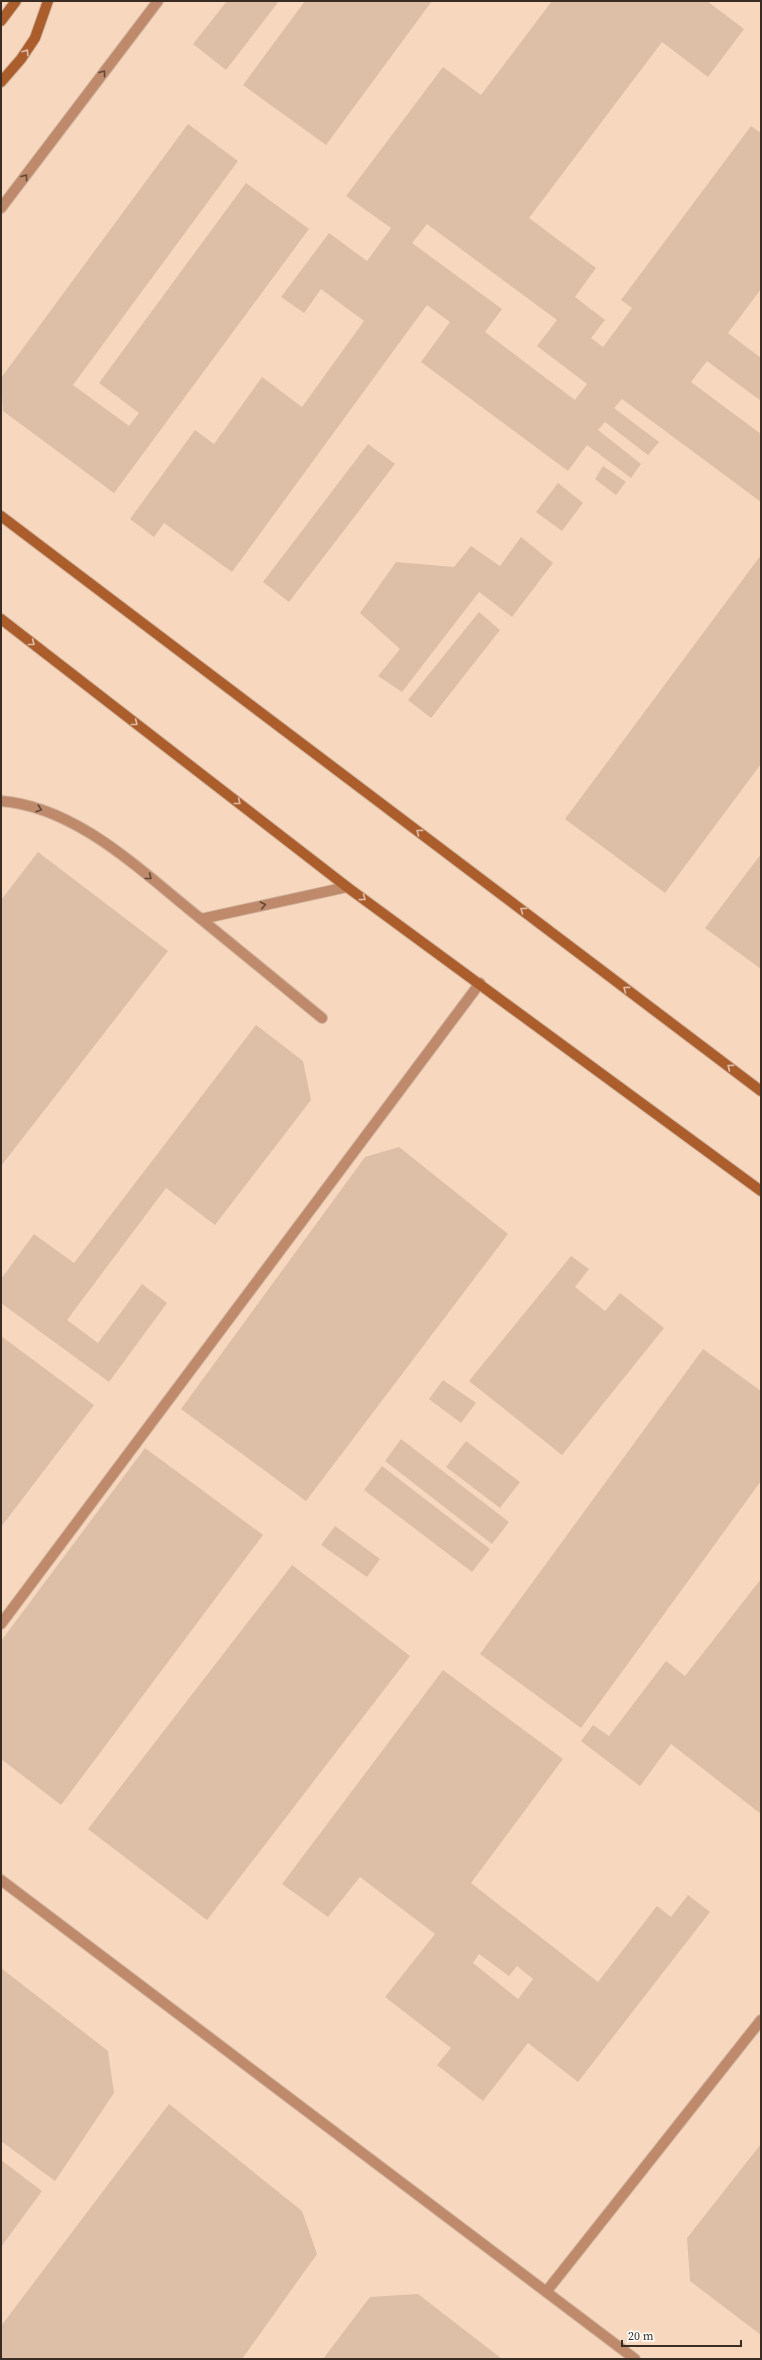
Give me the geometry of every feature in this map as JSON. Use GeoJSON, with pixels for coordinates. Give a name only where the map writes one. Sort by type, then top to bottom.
{"type":"FeatureCollection","features":[{"type":"Feature","properties":{"kind":"main road"},"geometry":{"type":"LineString","coordinates":[[1,21],[16,1]]}},
{"type":"Feature","properties":{"kind":"main road"},"geometry":{"type":"LineString","coordinates":[[1,82],[21,59],[35,38],[48,1]]}},
{"type":"Feature","properties":{"kind":"main road"},"geometry":{"type":"LineString","coordinates":[[1,516],[761,1091]]}},
{"type":"Feature","properties":{"kind":"main road"},"geometry":{"type":"LineString","coordinates":[[1,619],[347,887],[480,983],[761,1191]]}},
{"type":"Feature","properties":{"kind":"street"},"geometry":{"type":"LineString","coordinates":[[1,208],[158,1]]}},
{"type":"Feature","properties":{"kind":"street"},"geometry":{"type":"LineString","coordinates":[[1,801],[37,808],[65,819],[91,833],[201,919],[322,1018]]}},
{"type":"Feature","properties":{"kind":"street"},"geometry":{"type":"LineString","coordinates":[[201,919],[347,887]]}},
{"type":"Feature","properties":{"kind":"street"},"geometry":{"type":"LineString","coordinates":[[1,1624],[480,983]]}},
{"type":"Feature","properties":{"kind":"street"},"geometry":{"type":"LineString","coordinates":[[1,1880],[635,2359]]}},
{"type":"Feature","properties":{"kind":"street"},"geometry":{"type":"LineString","coordinates":[[546,2292],[761,2020]]}},
{"type":"Feature","properties":{"kind":"building"},"geometry":{"type":"Polygon","coordinates":[[[227,1],[279,1],[226,70],[193,44],[227,1]]]}},
{"type":"Feature","properties":{"kind":"building"},"geometry":{"type":"Polygon","coordinates":[[[305,1],[432,1],[326,145],[243,85],[305,1]]]}},
{"type":"Feature","properties":{"kind":"building"},"geometry":{"type":"Polygon","coordinates":[[[552,1],[707,1],[744,29],[708,77],[662,42],[529,218],[596,268],[575,297],[605,320],[591,338],[603,347],[632,308],[621,300],[751,126],[761,133],[761,289],[728,333],[761,358],[761,401],[707,361],[691,382],[761,434],[761,502],[622,399],[614,408],[659,442],[648,455],[605,422],[598,430],[641,464],[631,478],[587,445],[568,471],[421,362],[450,322],[427,305],[232,572],[164,523],[154,537],[130,519],[195,430],[214,444],[262,377],[302,407],[364,321],[321,289],[304,313],[281,297],[329,233],[367,261],[391,228],[346,196],[443,67],[481,95],[552,1]],[[427,224],[412,243],[502,309],[485,332],[575,400],[587,384],[537,346],[557,320],[427,224]]]}},
{"type":"Feature","properties":{"kind":"building"},"geometry":{"type":"Polygon","coordinates":[[[188,124],[238,161],[73,385],[129,426],[139,413],[99,383],[246,183],[309,229],[114,493],[3,411],[1,378],[188,124]]]}},
{"type":"Feature","properties":{"kind":"building"},"geometry":{"type":"Polygon","coordinates":[[[368,444],[395,464],[289,602],[263,582],[368,444]]]}},
{"type":"Feature","properties":{"kind":"building"},"geometry":{"type":"Polygon","coordinates":[[[603,466],[626,482],[616,495],[595,479],[603,466]]]}},
{"type":"Feature","properties":{"kind":"building"},"geometry":{"type":"Polygon","coordinates":[[[558,483],[583,503],[562,531],[536,512],[558,483]]]}},
{"type":"Feature","properties":{"kind":"building"},"geometry":{"type":"Polygon","coordinates":[[[521,537],[553,563],[512,617],[479,592],[402,692],[378,676],[400,649],[360,613],[396,562],[454,567],[471,546],[500,566],[521,537]]]}},
{"type":"Feature","properties":{"kind":"building"},"geometry":{"type":"Polygon","coordinates":[[[761,555],[761,764],[665,893],[565,819],[761,555]]]}},
{"type":"Feature","properties":{"kind":"building"},"geometry":{"type":"Polygon","coordinates":[[[479,612],[500,630],[431,718],[408,700],[479,612]]]}},
{"type":"Feature","properties":{"kind":"building"},"geometry":{"type":"Polygon","coordinates":[[[38,852],[168,951],[1,1166],[1,900],[38,852]]]}},
{"type":"Feature","properties":{"kind":"building"},"geometry":{"type":"Polygon","coordinates":[[[761,854],[761,969],[705,928],[761,854]]]}},
{"type":"Feature","properties":{"kind":"building"},"geometry":{"type":"Polygon","coordinates":[[[256,1025],[303,1061],[311,1100],[215,1225],[166,1188],[67,1320],[98,1343],[142,1284],[167,1303],[109,1382],[1,1303],[1,1279],[34,1234],[74,1263],[256,1025]]]}},
{"type":"Feature","properties":{"kind":"building"},"geometry":{"type":"Polygon","coordinates":[[[399,1147],[508,1234],[306,1501],[181,1409],[365,1157],[399,1147]]]}},
{"type":"Feature","properties":{"kind":"building"},"geometry":{"type":"Polygon","coordinates":[[[571,1256],[589,1269],[575,1287],[605,1311],[620,1293],[664,1328],[562,1455],[469,1381],[571,1256]]]}},
{"type":"Feature","properties":{"kind":"building"},"geometry":{"type":"Polygon","coordinates":[[[1,1336],[94,1405],[1,1527],[1,1336]]]}},
{"type":"Feature","properties":{"kind":"building"},"geometry":{"type":"Polygon","coordinates":[[[703,1349],[761,1391],[761,1481],[581,1728],[480,1654],[703,1349]]]}},
{"type":"Feature","properties":{"kind":"building"},"geometry":{"type":"Polygon","coordinates":[[[443,1380],[476,1403],[461,1423],[429,1399],[443,1380]]]}},
{"type":"Feature","properties":{"kind":"building"},"geometry":{"type":"Polygon","coordinates":[[[401,1439],[509,1522],[492,1544],[385,1461],[401,1439]]]}},
{"type":"Feature","properties":{"kind":"building"},"geometry":{"type":"Polygon","coordinates":[[[466,1441],[520,1482],[500,1508],[446,1467],[466,1441]]]}},
{"type":"Feature","properties":{"kind":"building"},"geometry":{"type":"Polygon","coordinates":[[[145,1448],[263,1535],[61,1805],[1,1759],[1,1641],[145,1448]]]}},
{"type":"Feature","properties":{"kind":"building"},"geometry":{"type":"Polygon","coordinates":[[[382,1466],[490,1549],[472,1572],[364,1490],[382,1466]]]}},
{"type":"Feature","properties":{"kind":"building"},"geometry":{"type":"Polygon","coordinates":[[[335,1526],[380,1559],[367,1577],[321,1545],[335,1526]]]}},
{"type":"Feature","properties":{"kind":"building"},"geometry":{"type":"Polygon","coordinates":[[[292,1565],[410,1656],[207,1920],[88,1829],[292,1565]]]}},
{"type":"Feature","properties":{"kind":"building"},"geometry":{"type":"Polygon","coordinates":[[[761,1579],[761,1814],[671,1744],[640,1786],[581,1741],[593,1725],[609,1736],[666,1661],[685,1676],[761,1579]]]}},
{"type":"Feature","properties":{"kind":"building"},"geometry":{"type":"Polygon","coordinates":[[[443,1670],[563,1759],[471,1883],[598,1982],[657,1906],[671,1917],[688,1895],[710,1912],[578,2082],[528,2043],[483,2101],[437,2065],[451,2048],[385,1997],[435,1934],[360,1877],[328,1917],[282,1884],[443,1670]],[[479,1954],[473,1963],[518,1999],[533,1979],[517,1966],[509,1976],[479,1954]]]}},
{"type":"Feature","properties":{"kind":"building"},"geometry":{"type":"Polygon","coordinates":[[[1,1968],[108,2051],[114,2093],[55,2181],[1,2141],[1,1968]]]}},
{"type":"Feature","properties":{"kind":"building"},"geometry":{"type":"Polygon","coordinates":[[[169,2104],[302,2211],[317,2254],[242,2359],[1,2359],[1,2326],[169,2104]]]}},
{"type":"Feature","properties":{"kind":"building"},"geometry":{"type":"Polygon","coordinates":[[[761,2144],[761,2335],[690,2281],[687,2238],[761,2144]]]}},
{"type":"Feature","properties":{"kind":"building"},"geometry":{"type":"Polygon","coordinates":[[[1,2160],[42,2191],[1,2247],[1,2160]]]}},
{"type":"Feature","properties":{"kind":"building"},"geometry":{"type":"Polygon","coordinates":[[[418,2294],[502,2359],[323,2359],[370,2297],[418,2294]]]}}]}
